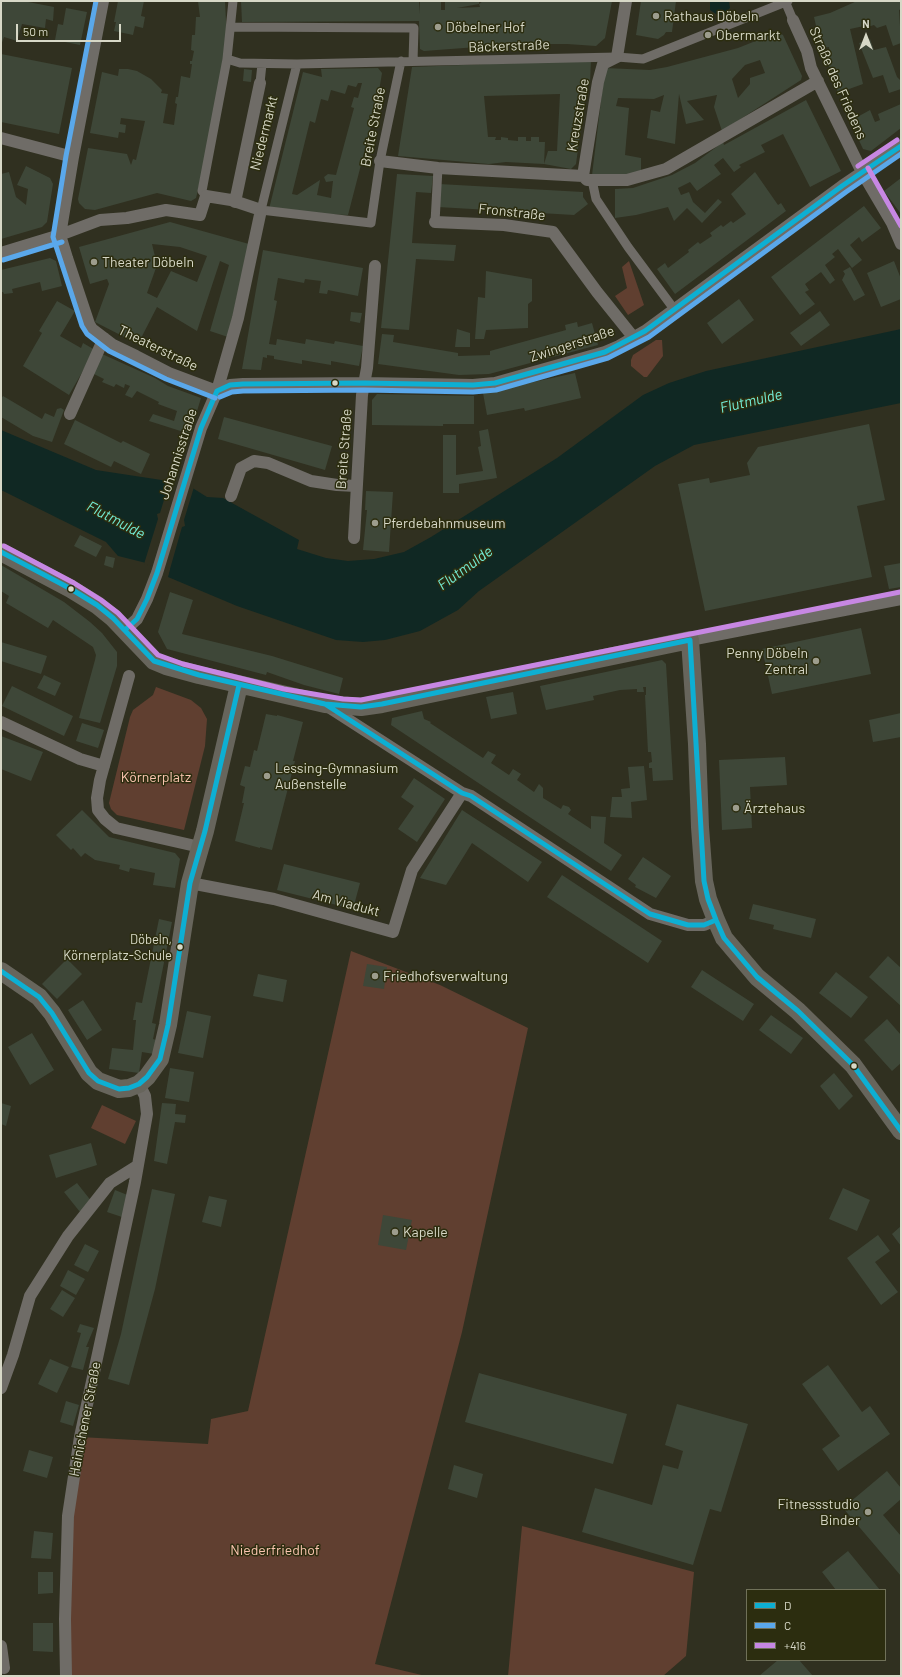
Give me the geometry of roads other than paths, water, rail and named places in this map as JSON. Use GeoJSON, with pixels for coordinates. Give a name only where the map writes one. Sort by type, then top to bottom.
{"type":"FeatureCollection","features":[{"type":"Feature","properties":{"kind":"main road"},"geometry":{"type":"LineString","coordinates":[[1,552],[71,589],[97,605],[125,630],[154,661],[166,666],[240,685],[325,704],[361,707],[382,704],[690,640],[698,744],[700,835],[706,893],[716,920],[724,938],[757,977],[798,1010],[848,1061],[901,1131]]}},
{"type":"Feature","properties":{"kind":"main road"},"geometry":{"type":"LineString","coordinates":[[1,971],[34,994],[52,1013],[88,1074],[98,1081],[119,1089],[139,1084],[147,1077],[160,1059],[168,1025],[190,883],[240,685]]}},
{"type":"Feature","properties":{"kind":"street"},"geometry":{"type":"LineString","coordinates":[[60,235],[73,157],[103,1]]}},
{"type":"Feature","properties":{"kind":"street"},"geometry":{"type":"LineString","coordinates":[[233,1],[232,27],[227,59],[202,191],[206,196],[235,202],[261,210]]}},
{"type":"Feature","properties":{"kind":"street"},"geometry":{"type":"LineString","coordinates":[[626,1],[617,57],[642,59],[785,1],[793,20]]}},
{"type":"Feature","properties":{"kind":"street","name":"Straße des Friedens"},"geometry":{"type":"LineString","coordinates":[[793,20],[818,81],[862,172],[892,223],[901,244]]}},
{"type":"Feature","properties":{"kind":"street"},"geometry":{"type":"LineString","coordinates":[[232,27],[414,28],[413,61]]}},
{"type":"Feature","properties":{"kind":"street","name":"Bäckerstraße"},"geometry":{"type":"LineString","coordinates":[[401,61],[617,57]]}},
{"type":"Feature","properties":{"kind":"street","name":"Kreuzstraße"},"geometry":{"type":"LineString","coordinates":[[588,178],[598,82],[603,64],[617,57]]}},
{"type":"Feature","properties":{"kind":"street"},"geometry":{"type":"LineString","coordinates":[[227,59],[240,63],[262,64],[401,61]]}},
{"type":"Feature","properties":{"kind":"street","name":"Breite Straße"},"geometry":{"type":"LineString","coordinates":[[261,210],[371,223],[380,161],[401,61]]}},
{"type":"Feature","properties":{"kind":"street","name":"Niedermarkt"},"geometry":{"type":"LineString","coordinates":[[260,83],[262,64]]}},
{"type":"Feature","properties":{"kind":"street","name":"Niedermarkt"},"geometry":{"type":"LineString","coordinates":[[261,210],[297,64]]}},
{"type":"Feature","properties":{"kind":"street"},"geometry":{"type":"LineString","coordinates":[[380,161],[438,168],[627,180],[666,169],[818,81]]}},
{"type":"Feature","properties":{"kind":"street"},"geometry":{"type":"LineString","coordinates":[[235,202],[260,83]]}},
{"type":"Feature","properties":{"kind":"street"},"geometry":{"type":"LineString","coordinates":[[1,138],[73,157]]}},
{"type":"Feature","properties":{"kind":"street","name":"Zwingerstraße"},"geometry":{"type":"LineString","coordinates":[[217,391],[230,385],[243,384],[364,383],[473,385],[495,383],[591,357],[634,338],[862,172],[901,146]]}},
{"type":"Feature","properties":{"kind":"street","name":"Fronstraße"},"geometry":{"type":"LineString","coordinates":[[438,168],[436,222],[504,225],[553,232],[634,338]]}},
{"type":"Feature","properties":{"kind":"street"},"geometry":{"type":"LineString","coordinates":[[588,178],[596,199],[628,247],[674,309]]}},
{"type":"Feature","properties":{"kind":"street"},"geometry":{"type":"LineString","coordinates":[[1,252],[60,235],[100,220],[127,218],[166,210],[200,215],[206,196]]}},
{"type":"Feature","properties":{"kind":"street","name":"Johannisstraße"},"geometry":{"type":"LineString","coordinates":[[125,630],[136,619],[147,599],[157,573],[201,428],[217,391],[238,318],[261,210]]}},
{"type":"Feature","properties":{"kind":"street","name":"Theaterstraße"},"geometry":{"type":"LineString","coordinates":[[60,235],[89,324],[112,345],[169,373],[217,391]]}},
{"type":"Feature","properties":{"kind":"street","name":"Breite Straße"},"geometry":{"type":"LineString","coordinates":[[354,538],[356,486],[375,266]]}},
{"type":"Feature","properties":{"kind":"street"},"geometry":{"type":"LineString","coordinates":[[70,414],[104,338]]}},
{"type":"Feature","properties":{"kind":"street"},"geometry":{"type":"LineString","coordinates":[[231,496],[241,468],[254,461],[268,463],[311,480],[337,486],[356,486]]}},
{"type":"Feature","properties":{"kind":"street"},"geometry":{"type":"LineString","coordinates":[[690,640],[901,599]]}},
{"type":"Feature","properties":{"kind":"street"},"geometry":{"type":"LineString","coordinates":[[129,676],[104,766],[97,798],[98,810],[105,819],[116,828],[200,846]]}},
{"type":"Feature","properties":{"kind":"street"},"geometry":{"type":"LineString","coordinates":[[325,704],[462,793],[470,796],[650,914],[688,925],[704,925],[716,920]]}},
{"type":"Feature","properties":{"kind":"street"},"geometry":{"type":"LineString","coordinates":[[1,722],[80,758],[104,766]]}},
{"type":"Feature","properties":{"kind":"street","name":"Am Viadukt"},"geometry":{"type":"LineString","coordinates":[[190,883],[274,899],[394,932],[412,870],[462,793]]}},
{"type":"Feature","properties":{"kind":"street","name":"Hainichener Straße"},"geometry":{"type":"LineString","coordinates":[[66,1676],[65,1619],[68,1516],[80,1437],[135,1182],[147,1114],[145,1096],[139,1084]]}},
{"type":"Feature","properties":{"kind":"street"},"geometry":{"type":"LineString","coordinates":[[1,1388],[13,1355],[30,1296],[68,1236],[110,1182],[137,1166]]}},
{"type":"Feature","properties":{"kind":"street"},"geometry":{"type":"LineString","coordinates":[[1,1646],[4,1668]]}},
{"type":"Feature","properties":{"kind":"water"},"geometry":{"type":"Polygon","coordinates":[[[710,1],[729,1],[730,8],[723,15],[716,14],[710,10],[710,1]]]}},
{"type":"Feature","properties":{"kind":"water","name":"Flutmulde"},"geometry":{"type":"Polygon","coordinates":[[[901,329],[901,403],[694,445],[655,466],[479,591],[458,610],[420,631],[385,640],[363,642],[336,640],[237,606],[168,577],[170,569],[118,556],[106,542],[1,490],[1,430],[96,470],[168,481],[191,487],[207,497],[223,498],[299,540],[297,549],[326,558],[348,561],[374,559],[404,552],[431,537],[557,458],[643,395],[669,383],[706,371],[901,329]]]}},
{"type":"Feature","properties":{"kind":"place","name":"Rathaus Döbeln"},"geometry":{"type":"Point","coordinates":[656,16]}},
{"type":"Feature","properties":{"kind":"place","name":"Döbelner Hof"},"geometry":{"type":"Point","coordinates":[438,27]}},
{"type":"Feature","properties":{"kind":"place","name":"Obermarkt"},"geometry":{"type":"Point","coordinates":[708,35]}},
{"type":"Feature","properties":{"kind":"place","name":"Theater Döbeln"},"geometry":{"type":"Point","coordinates":[94,262]}},
{"type":"Feature","properties":{"kind":"place","name":"Pferdebahnmuseum"},"geometry":{"type":"Point","coordinates":[375,523]}},
{"type":"Feature","properties":{"kind":"place","name":"Penny Döbeln Zentral"},"geometry":{"type":"Point","coordinates":[816,661]}},
{"type":"Feature","properties":{"kind":"place","name":"Lessing-Gymnasium Außenstelle"},"geometry":{"type":"Point","coordinates":[267,776]}},
{"type":"Feature","properties":{"kind":"place","name":"Ärztehaus"},"geometry":{"type":"Point","coordinates":[736,808]}},
{"type":"Feature","properties":{"kind":"place","name":"Döbeln, Körnerplatz-Schule"},"geometry":{"type":"Point","coordinates":[180,947]}},
{"type":"Feature","properties":{"kind":"place","name":"Friedhofsverwaltung"},"geometry":{"type":"Point","coordinates":[375,976]}},
{"type":"Feature","properties":{"kind":"place","name":"Kapelle"},"geometry":{"type":"Point","coordinates":[395,1232]}},
{"type":"Feature","properties":{"kind":"place","name":"Fitnessstudio Binder"},"geometry":{"type":"Point","coordinates":[868,1512]}},
{"type":"Feature","properties":{"kind":"park label","name":"Körnerplatz"},"geometry":{"type":"Point","coordinates":[156,777]}},
{"type":"Feature","properties":{"kind":"park label","name":"Niederfriedhof"},"geometry":{"type":"Point","coordinates":[275,1550]}}]}
